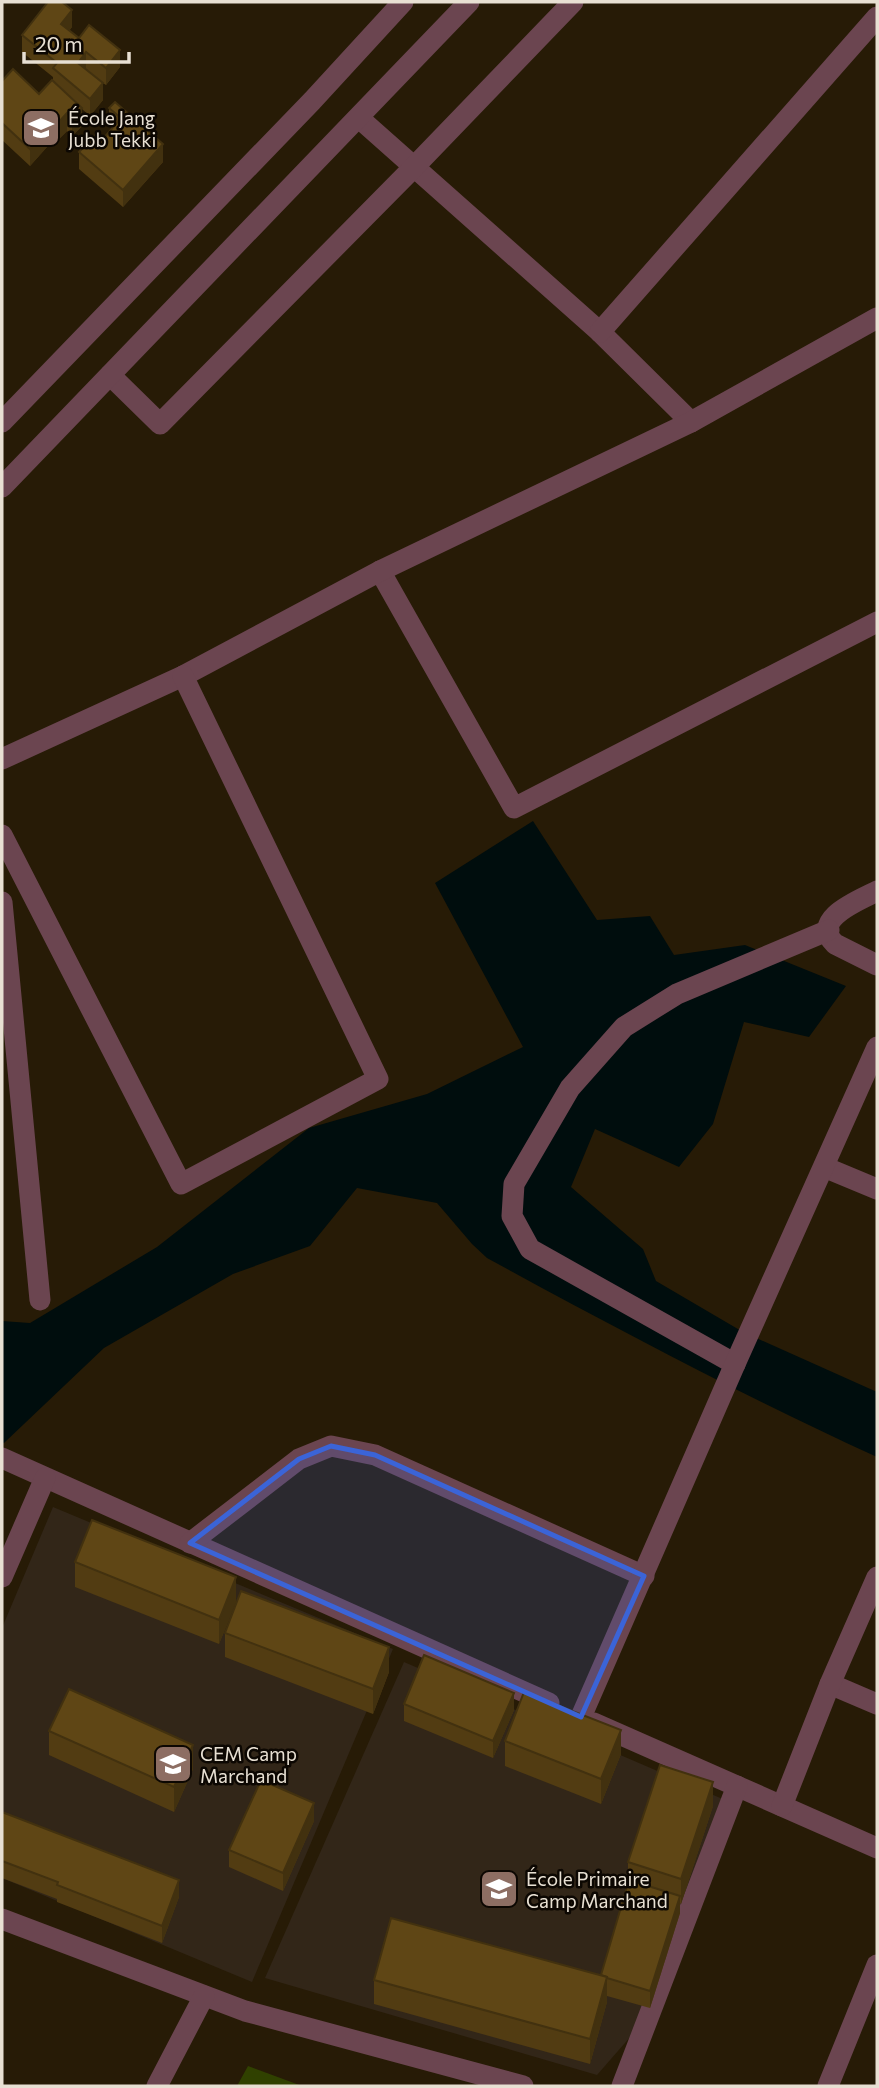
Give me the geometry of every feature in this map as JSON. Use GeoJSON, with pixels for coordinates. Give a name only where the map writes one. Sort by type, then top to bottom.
{"type":"FeatureCollection","features":[{"type":"Feature","properties":{"kind":"street"},"geometry":{"type":"LineString","coordinates":[[2,422],[312,101],[403,2]]}},
{"type":"Feature","properties":{"kind":"street"},"geometry":{"type":"LineString","coordinates":[[2,487],[469,2]]}},
{"type":"Feature","properties":{"kind":"street"},"geometry":{"type":"LineString","coordinates":[[110,375],[160,424],[573,2]]}},
{"type":"Feature","properties":{"kind":"street"},"geometry":{"type":"LineString","coordinates":[[600,332],[877,18]]}},
{"type":"Feature","properties":{"kind":"street"},"geometry":{"type":"LineString","coordinates":[[359,118],[600,332],[691,422]]}},
{"type":"Feature","properties":{"kind":"street"},"geometry":{"type":"LineString","coordinates":[[2,759],[183,677],[380,571],[691,422],[877,318]]}},
{"type":"Feature","properties":{"kind":"street"},"geometry":{"type":"LineString","coordinates":[[380,571],[514,808],[877,622]]}},
{"type":"Feature","properties":{"kind":"street"},"geometry":{"type":"LineString","coordinates":[[2,835],[181,1184],[378,1079],[183,677]]}},
{"type":"Feature","properties":{"kind":"street"},"geometry":{"type":"LineString","coordinates":[[877,891],[836,912],[829,930],[830,939],[835,944],[877,965]]}},
{"type":"Feature","properties":{"kind":"street"},"geometry":{"type":"LineString","coordinates":[[2,902],[40,1300]]}},
{"type":"Feature","properties":{"kind":"street"},"geometry":{"type":"LineString","coordinates":[[734,1364],[530,1249],[512,1216],[514,1184],[570,1088],[624,1027],[677,994],[829,930]]}},
{"type":"Feature","properties":{"kind":"street"},"geometry":{"type":"LineString","coordinates":[[581,1717],[734,1364],[877,1047]]}},
{"type":"Feature","properties":{"kind":"street"},"geometry":{"type":"LineString","coordinates":[[824,1167],[877,1189]]}},
{"type":"Feature","properties":{"kind":"street"},"geometry":{"type":"LineString","coordinates":[[190,1543],[299,1459],[331,1446],[375,1455],[644,1576]]}},
{"type":"Feature","properties":{"kind":"street"},"geometry":{"type":"LineString","coordinates":[[2,1458],[877,1848]]}},
{"type":"Feature","properties":{"kind":"street"},"geometry":{"type":"LineString","coordinates":[[2,1577],[45,1478]]}},
{"type":"Feature","properties":{"kind":"street"},"geometry":{"type":"LineString","coordinates":[[782,1807],[830,1684],[877,1577]]}},
{"type":"Feature","properties":{"kind":"street"},"geometry":{"type":"LineString","coordinates":[[830,1684],[877,1704]]}},
{"type":"Feature","properties":{"kind":"street"},"geometry":{"type":"LineString","coordinates":[[622,2086],[737,1786]]}},
{"type":"Feature","properties":{"kind":"street"},"geometry":{"type":"LineString","coordinates":[[2,1919],[245,2011],[516,2085]]}},
{"type":"Feature","properties":{"kind":"street"},"geometry":{"type":"LineString","coordinates":[[828,2086],[877,1965]]}},
{"type":"Feature","properties":{"kind":"street"},"geometry":{"type":"LineString","coordinates":[[158,2086],[204,1996]]}},
{"type":"Feature","properties":{"kind":"highlighted area"},"geometry":{"type":"Polygon","coordinates":[[[331,1446],[375,1455],[644,1576],[581,1717],[190,1543],[299,1459],[331,1446]]]}},
{"type":"Feature","properties":{"kind":"shaded area"},"geometry":{"type":"Polygon","coordinates":[[[533,821],[597,920],[650,916],[674,955],[745,945],[846,986],[809,1037],[744,1022],[713,1124],[679,1167],[595,1129],[571,1187],[643,1249],[656,1281],[743,1332],[877,1392],[877,1457],[680,1361],[487,1258],[437,1203],[357,1188],[310,1246],[233,1274],[104,1348],[2,1442],[2,1321],[30,1323],[157,1247],[309,1128],[427,1094],[523,1047],[435,883],[533,821]]]}},
{"type":"Feature","properties":{"kind":"shaded area","name":"CEM Camp Marchand"},"geometry":{"type":"Polygon","coordinates":[[[53,1507],[393,1649],[252,1982],[2,1878],[2,1628],[53,1507]]]}},
{"type":"Feature","properties":{"kind":"shaded area","name":"École Primaire Camp Marchand"},"geometry":{"type":"Polygon","coordinates":[[[404,1662],[725,1800],[645,2020],[597,2075],[265,1978],[404,1662]]]}},
{"type":"Feature","properties":{"kind":"green space"},"geometry":{"type":"Polygon","coordinates":[[[248,2066],[302,2086],[237,2086],[248,2066]]]}},
{"type":"Feature","properties":{"kind":"building"},"geometry":{"type":"Polygon","coordinates":[[[48,2],[62,2],[72,10],[61,24],[79,38],[89,25],[120,50],[106,68],[86,52],[78,63],[103,83],[90,99],[53,68],[57,63],[22,35],[48,2]]]}},
{"type":"Feature","properties":{"kind":"building","name":"École Jang Jubb Tekki"},"geometry":{"type":"Polygon","coordinates":[[[13,69],[39,94],[52,80],[82,108],[72,118],[67,113],[57,124],[49,118],[42,126],[47,130],[30,149],[2,123],[2,81],[13,69]]]}},
{"type":"Feature","properties":{"kind":"building"},"geometry":{"type":"Polygon","coordinates":[[[115,102],[163,144],[123,190],[79,152],[97,133],[103,139],[121,118],[109,108],[115,102]]]}},
{"type":"Feature","properties":{"kind":"building"},"geometry":{"type":"Polygon","coordinates":[[[92,1520],[236,1577],[219,1620],[75,1562],[92,1520]]]}},
{"type":"Feature","properties":{"kind":"building"},"geometry":{"type":"Polygon","coordinates":[[[241,1591],[389,1647],[373,1689],[225,1633],[241,1591]]]}},
{"type":"Feature","properties":{"kind":"building"},"geometry":{"type":"Polygon","coordinates":[[[424,1655],[514,1693],[493,1741],[404,1704],[424,1655]]]}},
{"type":"Feature","properties":{"kind":"building"},"geometry":{"type":"Polygon","coordinates":[[[69,1689],[193,1745],[174,1787],[49,1731],[69,1689]]]}},
{"type":"Feature","properties":{"kind":"building"},"geometry":{"type":"Polygon","coordinates":[[[524,1692],[621,1730],[601,1779],[505,1741],[524,1692]]]}},
{"type":"Feature","properties":{"kind":"building"},"geometry":{"type":"Polygon","coordinates":[[[660,1765],[713,1782],[681,1879],[628,1862],[660,1765]]]}},
{"type":"Feature","properties":{"kind":"building"},"geometry":{"type":"Polygon","coordinates":[[[261,1780],[314,1803],[283,1873],[229,1850],[261,1780]]]}},
{"type":"Feature","properties":{"kind":"building"},"geometry":{"type":"Polygon","coordinates":[[[2,1812],[179,1880],[162,1926],[2,1861],[2,1812]]]}},
{"type":"Feature","properties":{"kind":"building"},"geometry":{"type":"Polygon","coordinates":[[[629,1880],[680,1896],[650,1991],[601,1975],[629,1880]]]}},
{"type":"Feature","properties":{"kind":"building"},"geometry":{"type":"Polygon","coordinates":[[[391,1918],[607,1977],[590,2039],[374,1980],[391,1918]]]}},
{"type":"Feature","properties":{"kind":"place","name":"École Jang Jubb Tekki"},"geometry":{"type":"Point","coordinates":[41,128]}},
{"type":"Feature","properties":{"kind":"place","name":"CEM Camp Marchand"},"geometry":{"type":"Point","coordinates":[173,1764]}},
{"type":"Feature","properties":{"kind":"place","name":"École Primaire Camp Marchand"},"geometry":{"type":"Point","coordinates":[499,1889]}}]}
